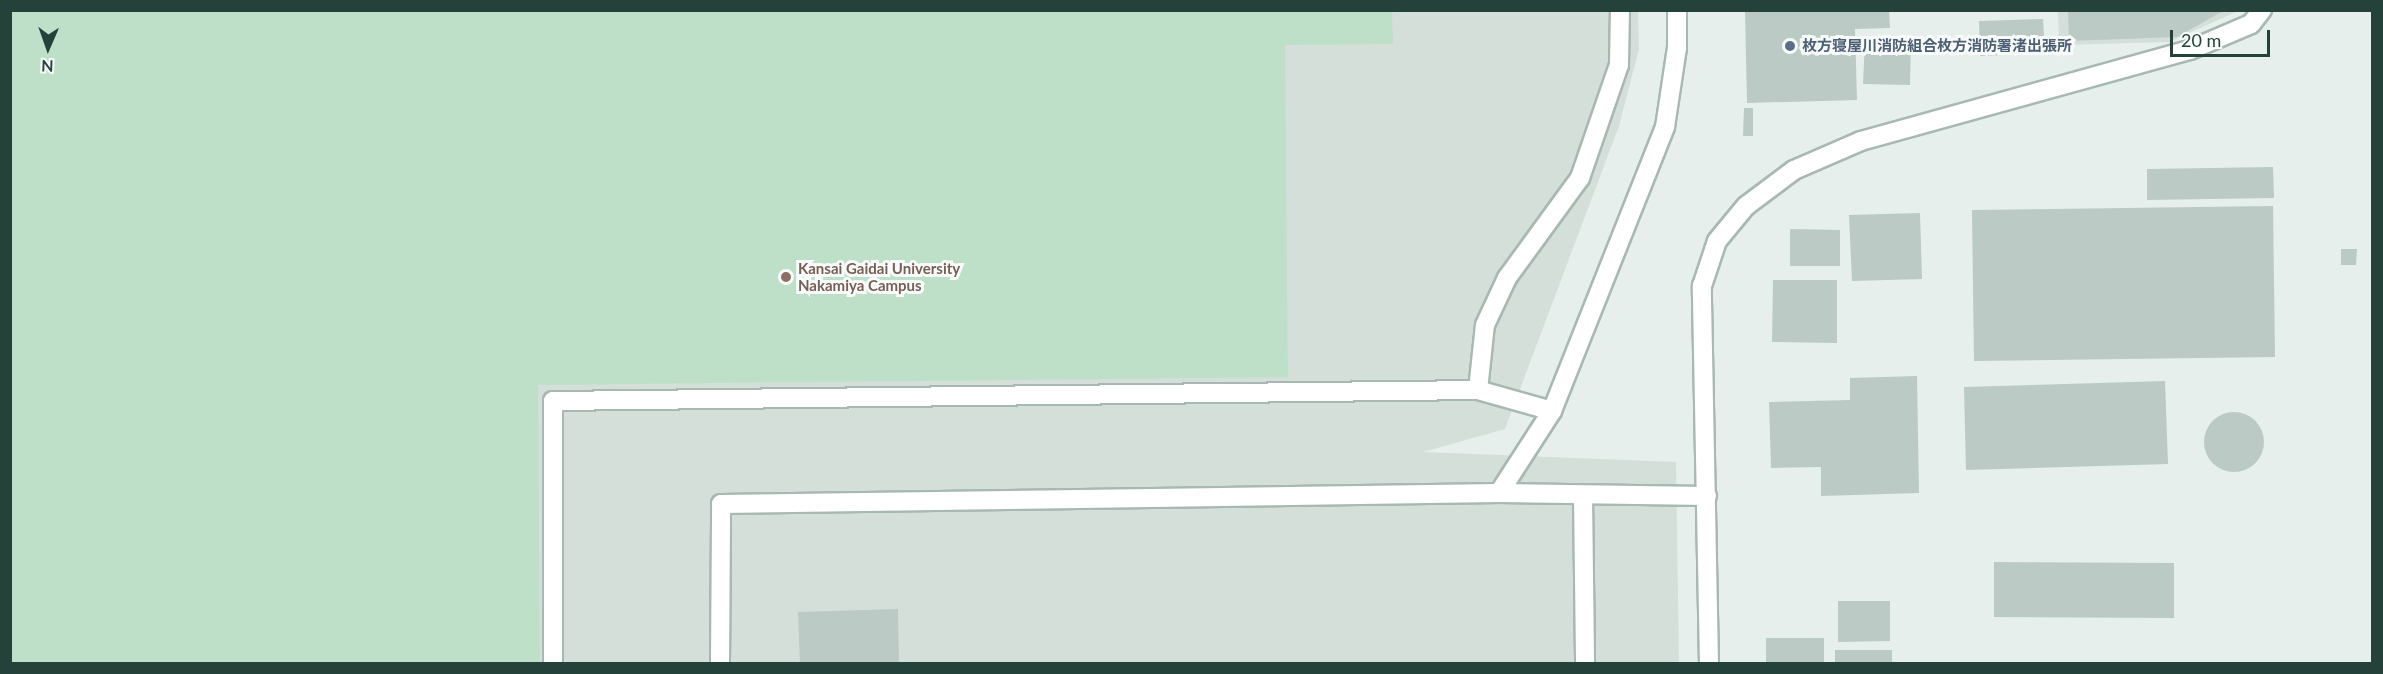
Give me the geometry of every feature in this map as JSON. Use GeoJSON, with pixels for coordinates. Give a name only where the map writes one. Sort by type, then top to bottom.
{"type":"FeatureCollection","features":[{"type":"Feature","properties":{"kind":"street"},"geometry":{"type":"LineString","coordinates":[[1478,390],[1485,325],[1507,278],[1580,177],[1620,65],[1620,10]]}},
{"type":"Feature","properties":{"kind":"street"},"geometry":{"type":"LineString","coordinates":[[1499,493],[1552,411],[1665,127],[1677,48],[1677,10]]}},
{"type":"Feature","properties":{"kind":"street"},"geometry":{"type":"LineString","coordinates":[[1709,663],[1702,286],[1716,241],[1746,206],[1794,170],[1861,141],[2190,50],[2251,24],[2262,10]]}},
{"type":"Feature","properties":{"kind":"street"},"geometry":{"type":"LineString","coordinates":[[553,663],[553,401],[1478,390],[1552,411]]}},
{"type":"Feature","properties":{"kind":"street"},"geometry":{"type":"LineString","coordinates":[[720,663],[721,504],[1499,493],[1707,496]]}},
{"type":"Feature","properties":{"kind":"street"},"geometry":{"type":"LineString","coordinates":[[1583,495],[1585,663]]}},
{"type":"Feature","properties":{"kind":"shaded area","name":"Kansai Gaidai University Nakamiya Campus"},"geometry":{"type":"Polygon","coordinates":[[[10,11],[1638,11],[1639,49],[1619,126],[1505,429],[1423,452],[1676,462],[1679,663],[11,663],[10,11]]]}},
{"type":"Feature","properties":{"kind":"shaded area"},"geometry":{"type":"Polygon","coordinates":[[[2058,11],[2238,11],[2169,42],[2059,45],[2058,11]]]}},
{"type":"Feature","properties":{"kind":"green space","name":"Kansai Gaidai University Nakamiya Campus"},"geometry":{"type":"Polygon","coordinates":[[[1392,10],[1393,44],[1285,45],[1288,377],[538,385],[540,663],[11,663],[11,11],[1392,10]]]}},
{"type":"Feature","properties":{"kind":"building"},"geometry":{"type":"Polygon","coordinates":[[[1745,10],[1889,10],[1890,28],[1855,29],[1857,100],[1747,103],[1745,10]]]}},
{"type":"Feature","properties":{"kind":"building"},"geometry":{"type":"Polygon","coordinates":[[[2068,10],[2225,10],[2177,37],[2069,41],[2068,10]]]}},
{"type":"Feature","properties":{"kind":"building"},"geometry":{"type":"Polygon","coordinates":[[[2043,19],[2045,53],[1980,56],[1979,21],[2043,19]]]}},
{"type":"Feature","properties":{"kind":"building"},"geometry":{"type":"Polygon","coordinates":[[[1865,38],[1911,40],[1910,85],[1863,84],[1865,38]]]}},
{"type":"Feature","properties":{"kind":"building"},"geometry":{"type":"Polygon","coordinates":[[[1744,108],[1753,108],[1753,136],[1743,136],[1744,108]]]}},
{"type":"Feature","properties":{"kind":"building"},"geometry":{"type":"Polygon","coordinates":[[[2273,167],[2274,198],[2147,200],[2147,169],[2273,167]]]}},
{"type":"Feature","properties":{"kind":"building"},"geometry":{"type":"Polygon","coordinates":[[[2273,206],[2275,357],[1974,361],[1972,210],[2273,206]]]}},
{"type":"Feature","properties":{"kind":"building"},"geometry":{"type":"Polygon","coordinates":[[[1920,213],[1922,279],[1852,281],[1849,215],[1920,213]]]}},
{"type":"Feature","properties":{"kind":"building"},"geometry":{"type":"Polygon","coordinates":[[[1790,229],[1840,230],[1840,266],[1790,266],[1790,229]]]}},
{"type":"Feature","properties":{"kind":"building"},"geometry":{"type":"Polygon","coordinates":[[[2341,249],[2357,249],[2356,265],[2341,265],[2341,249]]]}},
{"type":"Feature","properties":{"kind":"building"},"geometry":{"type":"Polygon","coordinates":[[[1773,280],[1837,280],[1837,343],[1772,342],[1773,280]]]}},
{"type":"Feature","properties":{"kind":"building"},"geometry":{"type":"Polygon","coordinates":[[[1917,376],[1919,493],[1821,496],[1821,467],[1771,468],[1769,402],[1850,400],[1850,378],[1917,376]]]}},
{"type":"Feature","properties":{"kind":"building"},"geometry":{"type":"Polygon","coordinates":[[[2165,381],[2168,464],[1966,470],[1964,387],[2165,381]]]}},
{"type":"Feature","properties":{"kind":"building"},"geometry":{"type":"Polygon","coordinates":[[[2234,412],[2251,417],[2259,425],[2264,442],[2259,459],[2251,467],[2234,472],[2217,467],[2209,459],[2204,442],[2209,425],[2217,417],[2234,412]]]}},
{"type":"Feature","properties":{"kind":"building"},"geometry":{"type":"Polygon","coordinates":[[[1994,562],[2174,563],[2174,618],[1994,617],[1994,562]]]}},
{"type":"Feature","properties":{"kind":"building"},"geometry":{"type":"Polygon","coordinates":[[[1838,601],[1890,601],[1890,641],[1838,642],[1838,601]]]}},
{"type":"Feature","properties":{"kind":"building"},"geometry":{"type":"Polygon","coordinates":[[[898,609],[899,664],[800,664],[798,612],[898,609]]]}},
{"type":"Feature","properties":{"kind":"building"},"geometry":{"type":"Polygon","coordinates":[[[1766,638],[1824,638],[1824,664],[1766,664],[1766,638]]]}},
{"type":"Feature","properties":{"kind":"building"},"geometry":{"type":"Polygon","coordinates":[[[1835,650],[1892,650],[1892,664],[1835,664],[1835,650]]]}},
{"type":"Feature","properties":{"kind":"place","name":"枚方寝屋川消防組合枚方消防署渚出張所"},"geometry":{"type":"Point","coordinates":[1790,46]}},
{"type":"Feature","properties":{"kind":"place","name":"Kansai Gaidai University Nakamiya Campus"},"geometry":{"type":"Point","coordinates":[786,277]}}]}
